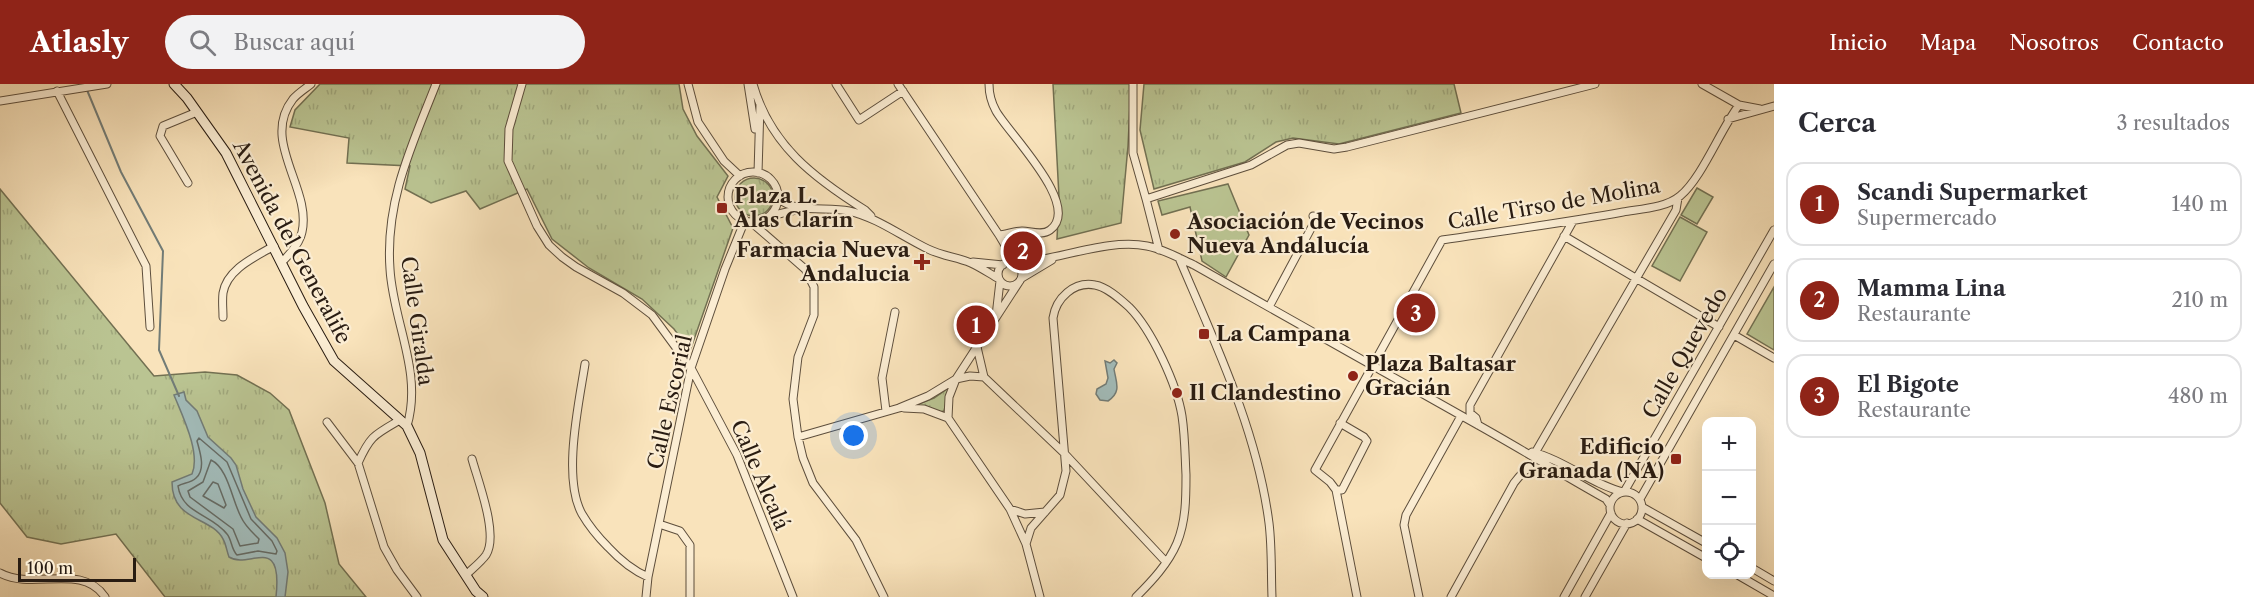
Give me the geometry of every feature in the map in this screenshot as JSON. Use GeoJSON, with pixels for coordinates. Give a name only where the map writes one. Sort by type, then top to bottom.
{"type":"FeatureCollection","features":[{"type":"Feature","properties":{"kind":"street"},"geometry":{"type":"LineString","coordinates":[[0,101],[107,84]]}},
{"type":"Feature","properties":{"kind":"street","name":"Avenida del Generalife"},"geometry":{"type":"LineString","coordinates":[[174,84],[226,153],[334,361],[404,423],[420,453],[443,540],[476,591],[483,597]]}},
{"type":"Feature","properties":{"kind":"street"},"geometry":{"type":"LineString","coordinates":[[282,262],[302,234],[304,218],[285,152],[282,129],[293,99],[311,84]]}},
{"type":"Feature","properties":{"kind":"street","name":"Calle Giralda"},"geometry":{"type":"LineString","coordinates":[[404,423],[411,412],[412,386],[390,269],[390,225],[398,184],[435,84]]}},
{"type":"Feature","properties":{"kind":"street","name":"Calle Alcalá"},"geometry":{"type":"LineString","coordinates":[[522,84],[509,129],[508,160],[537,226],[549,245],[562,257],[623,293],[652,315],[691,368],[737,455],[793,597]]}},
{"type":"Feature","properties":{"kind":"street"},"geometry":{"type":"LineString","coordinates":[[688,84],[698,122],[724,161],[740,176]]}},
{"type":"Feature","properties":{"kind":"street"},"geometry":{"type":"LineString","coordinates":[[748,84],[758,137]]}},
{"type":"Feature","properties":{"kind":"street"},"geometry":{"type":"LineString","coordinates":[[753,84],[759,105],[779,138],[808,172],[865,210],[873,218]]}},
{"type":"Feature","properties":{"kind":"street"},"geometry":{"type":"LineString","coordinates":[[836,84],[859,120],[903,91]]}},
{"type":"Feature","properties":{"kind":"street"},"geometry":{"type":"LineString","coordinates":[[898,84],[999,235],[1009,252],[1009,263]]}},
{"type":"Feature","properties":{"kind":"street"},"geometry":{"type":"LineString","coordinates":[[989,84],[989,93],[996,111],[1049,183],[1058,213],[1055,224],[1048,231],[1040,233],[1021,230],[999,235]]}},
{"type":"Feature","properties":{"kind":"street"},"geometry":{"type":"LineString","coordinates":[[1133,84],[1133,153],[1159,250]]}},
{"type":"Feature","properties":{"kind":"street"},"geometry":{"type":"LineString","coordinates":[[1146,199],[1251,165],[1287,145],[1299,143],[1334,149],[1347,147],[1595,84]]}},
{"type":"Feature","properties":{"kind":"street"},"geometry":{"type":"LineString","coordinates":[[1702,84],[1739,105],[1760,109]]}},
{"type":"Feature","properties":{"kind":"street"},"geometry":{"type":"LineString","coordinates":[[57,91],[146,266],[150,327]]}},
{"type":"Feature","properties":{"kind":"street"},"geometry":{"type":"LineString","coordinates":[[758,172],[759,105]]}},
{"type":"Feature","properties":{"kind":"street","name":"Calle Tirso de Molina"},"geometry":{"type":"LineString","coordinates":[[1336,490],[1315,470],[1442,240],[1573,221],[1655,206],[1678,198],[1692,184],[1728,119],[1739,105]]}},
{"type":"Feature","properties":{"kind":"street"},"geometry":{"type":"LineString","coordinates":[[1728,119],[1774,106]]}},
{"type":"Feature","properties":{"kind":"street"},"geometry":{"type":"LineString","coordinates":[[188,183],[160,136],[163,126],[197,112]]}},
{"type":"Feature","properties":{"kind":"street"},"geometry":{"type":"LineString","coordinates":[[767,234],[770,216],[777,205],[775,185],[771,179],[758,172],[740,176],[734,182],[728,196],[733,211],[767,234],[805,269],[814,287],[814,315],[798,357],[793,399],[798,437],[813,483],[856,540],[884,597]]}},
{"type":"Feature","properties":{"kind":"street"},"geometry":{"type":"LineString","coordinates":[[778,198],[789,206],[834,208],[873,218],[940,255],[969,262],[986,270],[1009,286],[1054,258]]}},
{"type":"Feature","properties":{"kind":"street"},"geometry":{"type":"LineString","coordinates":[[1535,453],[1676,210],[1678,198]]}},
{"type":"Feature","properties":{"kind":"street"},"geometry":{"type":"LineString","coordinates":[[748,221],[758,222],[770,216],[802,208]]}},
{"type":"Feature","properties":{"kind":"street"},"geometry":{"type":"LineString","coordinates":[[1269,307],[1315,221],[1314,216]]}},
{"type":"Feature","properties":{"kind":"street","name":"Calle Escorial"},"geometry":{"type":"LineString","coordinates":[[646,597],[648,577],[691,368],[725,269],[748,221]]}},
{"type":"Feature","properties":{"kind":"street"},"geometry":{"type":"LineString","coordinates":[[1478,424],[1470,412],[1470,405],[1573,221]]}},
{"type":"Feature","properties":{"kind":"street","name":"Calle Quevedo"},"geometry":{"type":"LineString","coordinates":[[1624,492],[1774,230]]}},
{"type":"Feature","properties":{"kind":"street"},"geometry":{"type":"LineString","coordinates":[[1564,236],[1719,327]]}},
{"type":"Feature","properties":{"kind":"street"},"geometry":{"type":"LineString","coordinates":[[969,262],[1009,263],[1054,258],[1126,244],[1159,250],[1179,258],[1269,307],[1478,424],[1544,465],[1606,499],[1611,513],[1618,521],[1627,524]]}},
{"type":"Feature","properties":{"kind":"street"},"geometry":{"type":"LineString","coordinates":[[223,317],[223,292],[230,277],[245,262],[274,246]]}},
{"type":"Feature","properties":{"kind":"street"},"geometry":{"type":"LineString","coordinates":[[1179,258],[1225,367],[1257,461],[1269,524],[1272,597]]}},
{"type":"Feature","properties":{"kind":"street"},"geometry":{"type":"LineString","coordinates":[[996,318],[1000,280],[998,272],[1009,263]]}},
{"type":"Feature","properties":{"kind":"street"},"geometry":{"type":"LineString","coordinates":[[1009,263],[1022,271],[1020,280],[956,379],[949,397],[948,418],[1010,509],[1026,544],[1040,597]]}},
{"type":"Feature","properties":{"kind":"street","name":"Calle Quevedo"},"geometry":{"type":"LineString","coordinates":[[1640,499],[1774,264]]}},
{"type":"Feature","properties":{"kind":"street"},"geometry":{"type":"LineString","coordinates":[[1026,544],[1031,528],[1060,495],[1066,471],[1054,310],[1066,293],[1074,288],[1081,285],[1095,285],[1107,290],[1129,308],[1153,341],[1176,391],[1182,416],[1186,500],[1181,530],[1166,562],[1136,597]]}},
{"type":"Feature","properties":{"kind":"street"},"geometry":{"type":"LineString","coordinates":[[886,411],[882,378],[895,312]]}},
{"type":"Feature","properties":{"kind":"street"},"geometry":{"type":"LineString","coordinates":[[1734,335],[1774,358]]}},
{"type":"Feature","properties":{"kind":"street"},"geometry":{"type":"LineString","coordinates":[[977,347],[984,377],[1064,453],[1166,562]]}},
{"type":"Feature","properties":{"kind":"street"},"geometry":{"type":"LineString","coordinates":[[585,364],[576,422],[572,476],[581,513],[618,558],[636,572],[648,577]]}},
{"type":"Feature","properties":{"kind":"street"},"geometry":{"type":"LineString","coordinates":[[798,437],[899,408],[928,396],[956,379],[970,375],[984,377]]}},
{"type":"Feature","properties":{"kind":"street"},"geometry":{"type":"LineString","coordinates":[[899,408],[924,410],[948,418]]}},
{"type":"Feature","properties":{"kind":"street"},"geometry":{"type":"LineString","coordinates":[[1419,597],[1404,525],[1406,515],[1461,416]]}},
{"type":"Feature","properties":{"kind":"street"},"geometry":{"type":"LineString","coordinates":[[327,422],[358,463],[384,547],[397,570],[417,597]]}},
{"type":"Feature","properties":{"kind":"street"},"geometry":{"type":"LineString","coordinates":[[358,463],[367,442],[375,434],[404,423]]}},
{"type":"Feature","properties":{"kind":"street"},"geometry":{"type":"LineString","coordinates":[[1340,423],[1367,441],[1366,448],[1342,490],[1336,490],[1357,597]]}},
{"type":"Feature","properties":{"kind":"street"},"geometry":{"type":"LineString","coordinates":[[1524,451],[1535,453],[1601,485],[1636,495],[1640,499],[1642,507],[1638,519],[1627,524],[1585,597]]}},
{"type":"Feature","properties":{"kind":"street"},"geometry":{"type":"LineString","coordinates":[[466,575],[487,554],[490,543],[490,528],[472,459]]}},
{"type":"Feature","properties":{"kind":"street"},"geometry":{"type":"LineString","coordinates":[[1451,597],[1514,483],[1522,473],[1535,466],[1558,478],[1579,484]]}},
{"type":"Feature","properties":{"kind":"street"},"geometry":{"type":"LineString","coordinates":[[1610,505],[1614,497],[1624,492]]}},
{"type":"Feature","properties":{"kind":"street"},"geometry":{"type":"LineString","coordinates":[[1642,507],[1702,540]]}},
{"type":"Feature","properties":{"kind":"street"},"geometry":{"type":"LineString","coordinates":[[1010,509],[1024,514],[1045,513]]}},
{"type":"Feature","properties":{"kind":"street"},"geometry":{"type":"LineString","coordinates":[[1564,597],[1611,513]]}},
{"type":"Feature","properties":{"kind":"street"},"geometry":{"type":"LineString","coordinates":[[1638,519],[1702,555]]}},
{"type":"Feature","properties":{"kind":"street"},"geometry":{"type":"LineString","coordinates":[[659,524],[680,531],[690,545],[690,597]]}},
{"type":"Feature","properties":{"kind":"street"},"geometry":{"type":"LineString","coordinates":[[1756,570],[1774,581]]}},
{"type":"Feature","properties":{"kind":"street"},"geometry":{"type":"LineString","coordinates":[[0,573],[17,580],[29,581],[85,580],[97,586],[105,597]]}},
{"type":"Feature","properties":{"kind":"street"},"geometry":{"type":"LineString","coordinates":[[1745,579],[1774,596]]}},
{"type":"Feature","properties":{"kind":"green space"},"geometry":{"type":"Polygon","coordinates":[[[320,84],[679,84],[683,109],[697,136],[728,176],[717,197],[733,228],[690,351],[674,329],[642,299],[589,268],[552,239],[527,189],[480,209],[466,191],[431,203],[405,189],[410,166],[347,163],[349,138],[290,127],[295,110],[320,84]]]}},
{"type":"Feature","properties":{"kind":"green space"},"geometry":{"type":"Polygon","coordinates":[[[1053,84],[1131,84],[1121,223],[1057,239],[1059,197],[1053,84]]]}},
{"type":"Feature","properties":{"kind":"green space"},"geometry":{"type":"Polygon","coordinates":[[[1144,84],[1454,84],[1461,113],[1339,144],[1293,138],[1276,142],[1245,162],[1154,189],[1140,130],[1144,84]]]}},
{"type":"Feature","properties":{"kind":"green space"},"geometry":{"type":"Polygon","coordinates":[[[754,178],[767,184],[773,197],[767,210],[754,216],[741,210],[735,197],[741,184],[754,178]]]}},
{"type":"Feature","properties":{"kind":"green space"},"geometry":{"type":"Polygon","coordinates":[[[1228,184],[1249,235],[1226,277],[1202,261],[1190,207],[1162,215],[1158,201],[1228,184]]]}},
{"type":"Feature","properties":{"kind":"green space"},"geometry":{"type":"Polygon","coordinates":[[[1697,188],[1713,197],[1697,224],[1681,215],[1697,188]]]}},
{"type":"Feature","properties":{"kind":"green space"},"geometry":{"type":"Polygon","coordinates":[[[0,189],[154,376],[205,372],[237,375],[270,393],[289,410],[325,503],[339,564],[366,597],[165,597],[116,534],[61,544],[27,537],[0,503],[0,189]]]}},
{"type":"Feature","properties":{"kind":"green space"},"geometry":{"type":"Polygon","coordinates":[[[1680,217],[1707,232],[1680,281],[1652,266],[1680,217]]]}},
{"type":"Feature","properties":{"kind":"green space"},"geometry":{"type":"Polygon","coordinates":[[[1774,287],[1774,350],[1747,334],[1774,287]]]}},
{"type":"Feature","properties":{"kind":"green space"},"geometry":{"type":"Polygon","coordinates":[[[950,387],[944,411],[940,412],[916,405],[934,398],[950,387]]]}},
{"type":"Feature","properties":{"kind":"water"},"geometry":{"type":"Polygon","coordinates":[[[1114,360],[1117,363],[1114,369],[1117,390],[1108,401],[1100,400],[1096,394],[1097,389],[1106,384],[1108,378],[1105,361],[1110,363],[1114,360]]]}},
{"type":"Feature","properties":{"kind":"water"},"geometry":{"type":"Polygon","coordinates":[[[184,392],[186,400],[197,411],[208,437],[236,465],[243,489],[256,517],[277,538],[285,553],[288,572],[285,597],[276,597],[277,577],[274,565],[269,559],[237,560],[229,557],[224,541],[217,532],[178,505],[172,482],[192,474],[194,465],[189,434],[174,395],[184,392]]]}},
{"type":"Feature","properties":{"kind":"waterway"},"geometry":{"type":"LineString","coordinates":[[87,90],[121,172],[163,251],[159,350],[179,396]]}},
{"type":"Feature","properties":{"kind":"place","name":"Plaza L. Alas Clarín"},"geometry":{"type":"Point","coordinates":[722,208]}},
{"type":"Feature","properties":{"kind":"place","name":"Asociación de Vecinos Nueva Andalucía"},"geometry":{"type":"Point","coordinates":[1175,234]}},
{"type":"Feature","properties":{"kind":"place","name":"Mamma Lina"},"geometry":{"type":"Point","coordinates":[1023,251]}},
{"type":"Feature","properties":{"kind":"place","name":"Farmacia Nueva Andalucia"},"geometry":{"type":"Point","coordinates":[922,262]}},
{"type":"Feature","properties":{"kind":"place","name":"El Bigote"},"geometry":{"type":"Point","coordinates":[1416,313]}},
{"type":"Feature","properties":{"kind":"place","name":"Scandi Supermarket"},"geometry":{"type":"Point","coordinates":[976,325]}},
{"type":"Feature","properties":{"kind":"place","name":"La Campana"},"geometry":{"type":"Point","coordinates":[1204,334]}},
{"type":"Feature","properties":{"kind":"place","name":"Plaza Baltasar Gracián"},"geometry":{"type":"Point","coordinates":[1353,376]}},
{"type":"Feature","properties":{"kind":"place","name":"Il Clandestino"},"geometry":{"type":"Point","coordinates":[1177,393]}},
{"type":"Feature","properties":{"kind":"place","name":"Edificio Granada (NA)"},"geometry":{"type":"Point","coordinates":[1676,459]}}]}
